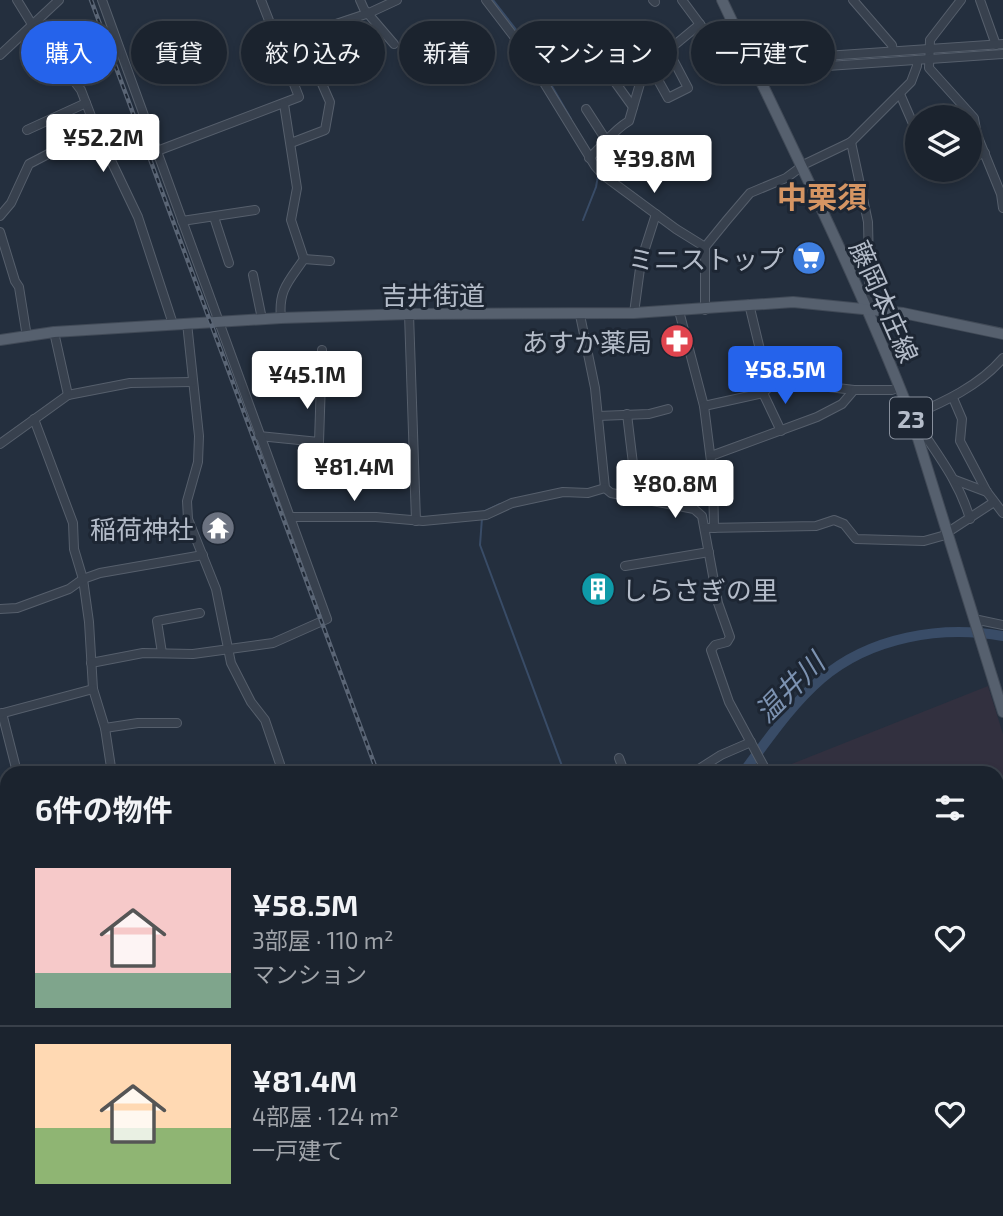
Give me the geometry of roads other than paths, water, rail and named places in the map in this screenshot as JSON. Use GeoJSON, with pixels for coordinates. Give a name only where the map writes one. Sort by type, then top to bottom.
{"type":"FeatureCollection","features":[{"type":"Feature","properties":{"kind":"main road","name":"藤岡本庄線"},"geometry":{"type":"LineString","coordinates":[[722,0],[732,21]]}},
{"type":"Feature","properties":{"kind":"main road","name":"藤岡本庄線"},"geometry":{"type":"LineString","coordinates":[[761,84],[868,309],[912,420],[1003,712]]}},
{"type":"Feature","properties":{"kind":"main road","name":"吉井街道"},"geometry":{"type":"LineString","coordinates":[[0,340],[54,331],[281,318],[409,314],[580,315],[705,310],[793,302],[868,309],[951,322],[1003,334]]}},
{"type":"Feature","properties":{"kind":"street"},"geometry":{"type":"LineString","coordinates":[[17,0],[30,21]]}},
{"type":"Feature","properties":{"kind":"street"},"geometry":{"type":"LineString","coordinates":[[38,21],[59,0]]}},
{"type":"Feature","properties":{"kind":"street"},"geometry":{"type":"LineString","coordinates":[[91,663],[143,653],[193,654],[273,643],[327,619],[102,0]]}},
{"type":"Feature","properties":{"kind":"street"},"geometry":{"type":"LineString","coordinates":[[261,0],[270,21]]}},
{"type":"Feature","properties":{"kind":"street"},"geometry":{"type":"LineString","coordinates":[[360,0],[394,44]]}},
{"type":"Feature","properties":{"kind":"street"},"geometry":{"type":"LineString","coordinates":[[343,21],[397,0]]}},
{"type":"Feature","properties":{"kind":"street"},"geometry":{"type":"LineString","coordinates":[[486,0],[522,47],[589,158],[603,175],[705,247]]}},
{"type":"Feature","properties":{"kind":"street"},"geometry":{"type":"LineString","coordinates":[[682,0],[698,21]]}},
{"type":"Feature","properties":{"kind":"street"},"geometry":{"type":"LineString","coordinates":[[853,0],[892,45],[893,51]]}},
{"type":"Feature","properties":{"kind":"street"},"geometry":{"type":"LineString","coordinates":[[961,0],[930,40],[929,68],[974,118],[1001,194],[1003,208]]}},
{"type":"Feature","properties":{"kind":"street"},"geometry":{"type":"LineString","coordinates":[[835,57],[1000,44],[981,0]]}},
{"type":"Feature","properties":{"kind":"street"},"geometry":{"type":"LineString","coordinates":[[677,43],[691,31]]}},
{"type":"Feature","properties":{"kind":"street"},"geometry":{"type":"LineString","coordinates":[[0,55],[21,37]]}},
{"type":"Feature","properties":{"kind":"street"},"geometry":{"type":"LineString","coordinates":[[835,63],[1003,54]]}},
{"type":"Feature","properties":{"kind":"street"},"geometry":{"type":"LineString","coordinates":[[705,310],[705,247],[750,194],[786,178],[800,167],[850,142],[911,82],[917,60]]}},
{"type":"Feature","properties":{"kind":"street"},"geometry":{"type":"LineString","coordinates":[[660,84],[668,99],[688,88],[677,67]]}},
{"type":"Feature","properties":{"kind":"street"},"geometry":{"type":"LineString","coordinates":[[76,84],[138,217],[173,324]]}},
{"type":"Feature","properties":{"kind":"street"},"geometry":{"type":"LineString","coordinates":[[158,151],[299,97],[294,84]]}},
{"type":"Feature","properties":{"kind":"street"},"geometry":{"type":"LineString","coordinates":[[291,143],[325,130],[330,102],[322,84]]}},
{"type":"Feature","properties":{"kind":"street"},"geometry":{"type":"LineString","coordinates":[[616,84],[633,107]]}},
{"type":"Feature","properties":{"kind":"street"},"geometry":{"type":"LineString","coordinates":[[589,158],[629,121],[639,84]]}},
{"type":"Feature","properties":{"kind":"street"},"geometry":{"type":"LineString","coordinates":[[900,94],[905,105]]}},
{"type":"Feature","properties":{"kind":"street"},"geometry":{"type":"LineString","coordinates":[[27,130],[86,103]]}},
{"type":"Feature","properties":{"kind":"street"},"geometry":{"type":"LineString","coordinates":[[284,104],[297,188],[291,219],[304,259]]}},
{"type":"Feature","properties":{"kind":"street"},"geometry":{"type":"LineString","coordinates":[[586,109],[606,140]]}},
{"type":"Feature","properties":{"kind":"street"},"geometry":{"type":"LineString","coordinates":[[0,216],[11,203],[29,163],[96,129]]}},
{"type":"Feature","properties":{"kind":"street"},"geometry":{"type":"LineString","coordinates":[[850,142],[868,222],[868,309]]}},
{"type":"Feature","properties":{"kind":"street"},"geometry":{"type":"LineString","coordinates":[[182,221],[255,210]]}},
{"type":"Feature","properties":{"kind":"street"},"geometry":{"type":"LineString","coordinates":[[634,313],[641,261],[656,214]]}},
{"type":"Feature","properties":{"kind":"street"},"geometry":{"type":"LineString","coordinates":[[214,217],[229,263]]}},
{"type":"Feature","properties":{"kind":"street"},"geometry":{"type":"LineString","coordinates":[[0,233],[19,287],[27,337]]}},
{"type":"Feature","properties":{"kind":"street"},"geometry":{"type":"LineString","coordinates":[[304,259],[330,261]]}},
{"type":"Feature","properties":{"kind":"street"},"geometry":{"type":"LineString","coordinates":[[281,318],[279,302],[283,290],[304,259]]}},
{"type":"Feature","properties":{"kind":"street"},"geometry":{"type":"LineString","coordinates":[[253,275],[262,319]]}},
{"type":"Feature","properties":{"kind":"street"},"geometry":{"type":"LineString","coordinates":[[749,304],[766,390],[780,430]]}},
{"type":"Feature","properties":{"kind":"street"},"geometry":{"type":"LineString","coordinates":[[679,311],[704,405],[713,477],[709,552],[718,603],[730,637],[727,642],[715,645],[711,650],[729,702],[763,766]]}},
{"type":"Feature","properties":{"kind":"street"},"geometry":{"type":"LineString","coordinates":[[409,314],[416,521]]}},
{"type":"Feature","properties":{"kind":"street"},"geometry":{"type":"LineString","coordinates":[[580,315],[595,388],[605,488]]}},
{"type":"Feature","properties":{"kind":"street"},"geometry":{"type":"LineString","coordinates":[[187,323],[199,436],[198,462],[187,501],[188,519],[216,589],[237,677],[265,720],[280,766]]}},
{"type":"Feature","properties":{"kind":"street"},"geometry":{"type":"LineString","coordinates":[[54,331],[68,395]]}},
{"type":"Feature","properties":{"kind":"street"},"geometry":{"type":"LineString","coordinates":[[259,436],[319,442],[322,350]]}},
{"type":"Feature","properties":{"kind":"street"},"geometry":{"type":"LineString","coordinates":[[970,519],[955,480],[912,420],[953,398],[1003,358]]}},
{"type":"Feature","properties":{"kind":"street"},"geometry":{"type":"LineString","coordinates":[[704,405],[766,390],[791,374],[829,387],[854,390],[892,390],[899,387]]}},
{"type":"Feature","properties":{"kind":"street"},"geometry":{"type":"LineString","coordinates":[[0,444],[68,395],[130,383],[192,382]]}},
{"type":"Feature","properties":{"kind":"street"},"geometry":{"type":"LineString","coordinates":[[711,456],[817,417],[842,404],[854,390]]}},
{"type":"Feature","properties":{"kind":"street"},"geometry":{"type":"LineString","coordinates":[[709,528],[816,526],[834,520],[844,524],[856,539],[913,542],[942,536],[970,519],[999,508],[987,492],[960,441],[962,419],[953,398]]}},
{"type":"Feature","properties":{"kind":"street"},"geometry":{"type":"LineString","coordinates":[[598,416],[649,414],[668,409]]}},
{"type":"Feature","properties":{"kind":"street"},"geometry":{"type":"LineString","coordinates":[[627,414],[637,497]]}},
{"type":"Feature","properties":{"kind":"street"},"geometry":{"type":"LineString","coordinates":[[34,419],[73,523],[74,549],[83,579],[93,688],[105,728],[111,766]]}},
{"type":"Feature","properties":{"kind":"street"},"geometry":{"type":"LineString","coordinates":[[955,480],[987,492]]}},
{"type":"Feature","properties":{"kind":"street"},"geometry":{"type":"LineString","coordinates":[[291,517],[376,517],[416,521],[485,515],[512,503],[563,492],[587,493],[605,488],[611,492],[694,509],[709,528]]}},
{"type":"Feature","properties":{"kind":"street"},"geometry":{"type":"LineString","coordinates":[[625,566],[709,552]]}},
{"type":"Feature","properties":{"kind":"street"},"geometry":{"type":"LineString","coordinates":[[0,609],[18,608],[69,589],[83,579],[100,573],[203,555]]}},
{"type":"Feature","properties":{"kind":"street"},"geometry":{"type":"LineString","coordinates":[[162,653],[157,621],[200,613]]}},
{"type":"Feature","properties":{"kind":"street"},"geometry":{"type":"LineString","coordinates":[[975,622],[1003,625]]}},
{"type":"Feature","properties":{"kind":"street"},"geometry":{"type":"LineString","coordinates":[[15,766],[1,713],[93,688]]}},
{"type":"Feature","properties":{"kind":"street"},"geometry":{"type":"LineString","coordinates":[[105,728],[138,723],[177,723]]}},
{"type":"Feature","properties":{"kind":"street"},"geometry":{"type":"LineString","coordinates":[[703,766],[720,755],[751,742]]}},
{"type":"Feature","properties":{"kind":"street"},"geometry":{"type":"LineString","coordinates":[[619,758],[622,766]]}},
{"type":"Feature","properties":{"kind":"waterway"},"geometry":{"type":"LineString","coordinates":[[493,0],[528,45],[571,119]]}},
{"type":"Feature","properties":{"kind":"waterway"},"geometry":{"type":"LineString","coordinates":[[583,220],[598,176]]}},
{"type":"Feature","properties":{"kind":"waterway"},"geometry":{"type":"LineString","coordinates":[[483,512],[500,504]]}},
{"type":"Feature","properties":{"kind":"waterway"},"geometry":{"type":"LineString","coordinates":[[482,518],[480,545],[562,766]]}},
{"type":"Feature","properties":{"kind":"waterway","name":"温井川"},"geometry":{"type":"LineString","coordinates":[[748,766],[779,724],[810,689],[840,665],[861,653],[884,644],[931,634],[955,632],[1003,636]]}},
{"type":"Feature","properties":{"kind":"railway"},"geometry":{"type":"LineString","coordinates":[[91,0],[375,766]]}},
{"type":"Feature","properties":{"kind":"place","name":"ミニストップ"},"geometry":{"type":"Point","coordinates":[809,258]}},
{"type":"Feature","properties":{"kind":"place","name":"あすか薬局"},"geometry":{"type":"Point","coordinates":[677,341]}},
{"type":"Feature","properties":{"kind":"place","name":"稲荷神社"},"geometry":{"type":"Point","coordinates":[218,528]}},
{"type":"Feature","properties":{"kind":"place","name":"しらさぎの里"},"geometry":{"type":"Point","coordinates":[598,589]}},
{"type":"Feature","properties":{"kind":"district","name":"中栗須"},"geometry":{"type":"Point","coordinates":[822,196]}}]}
